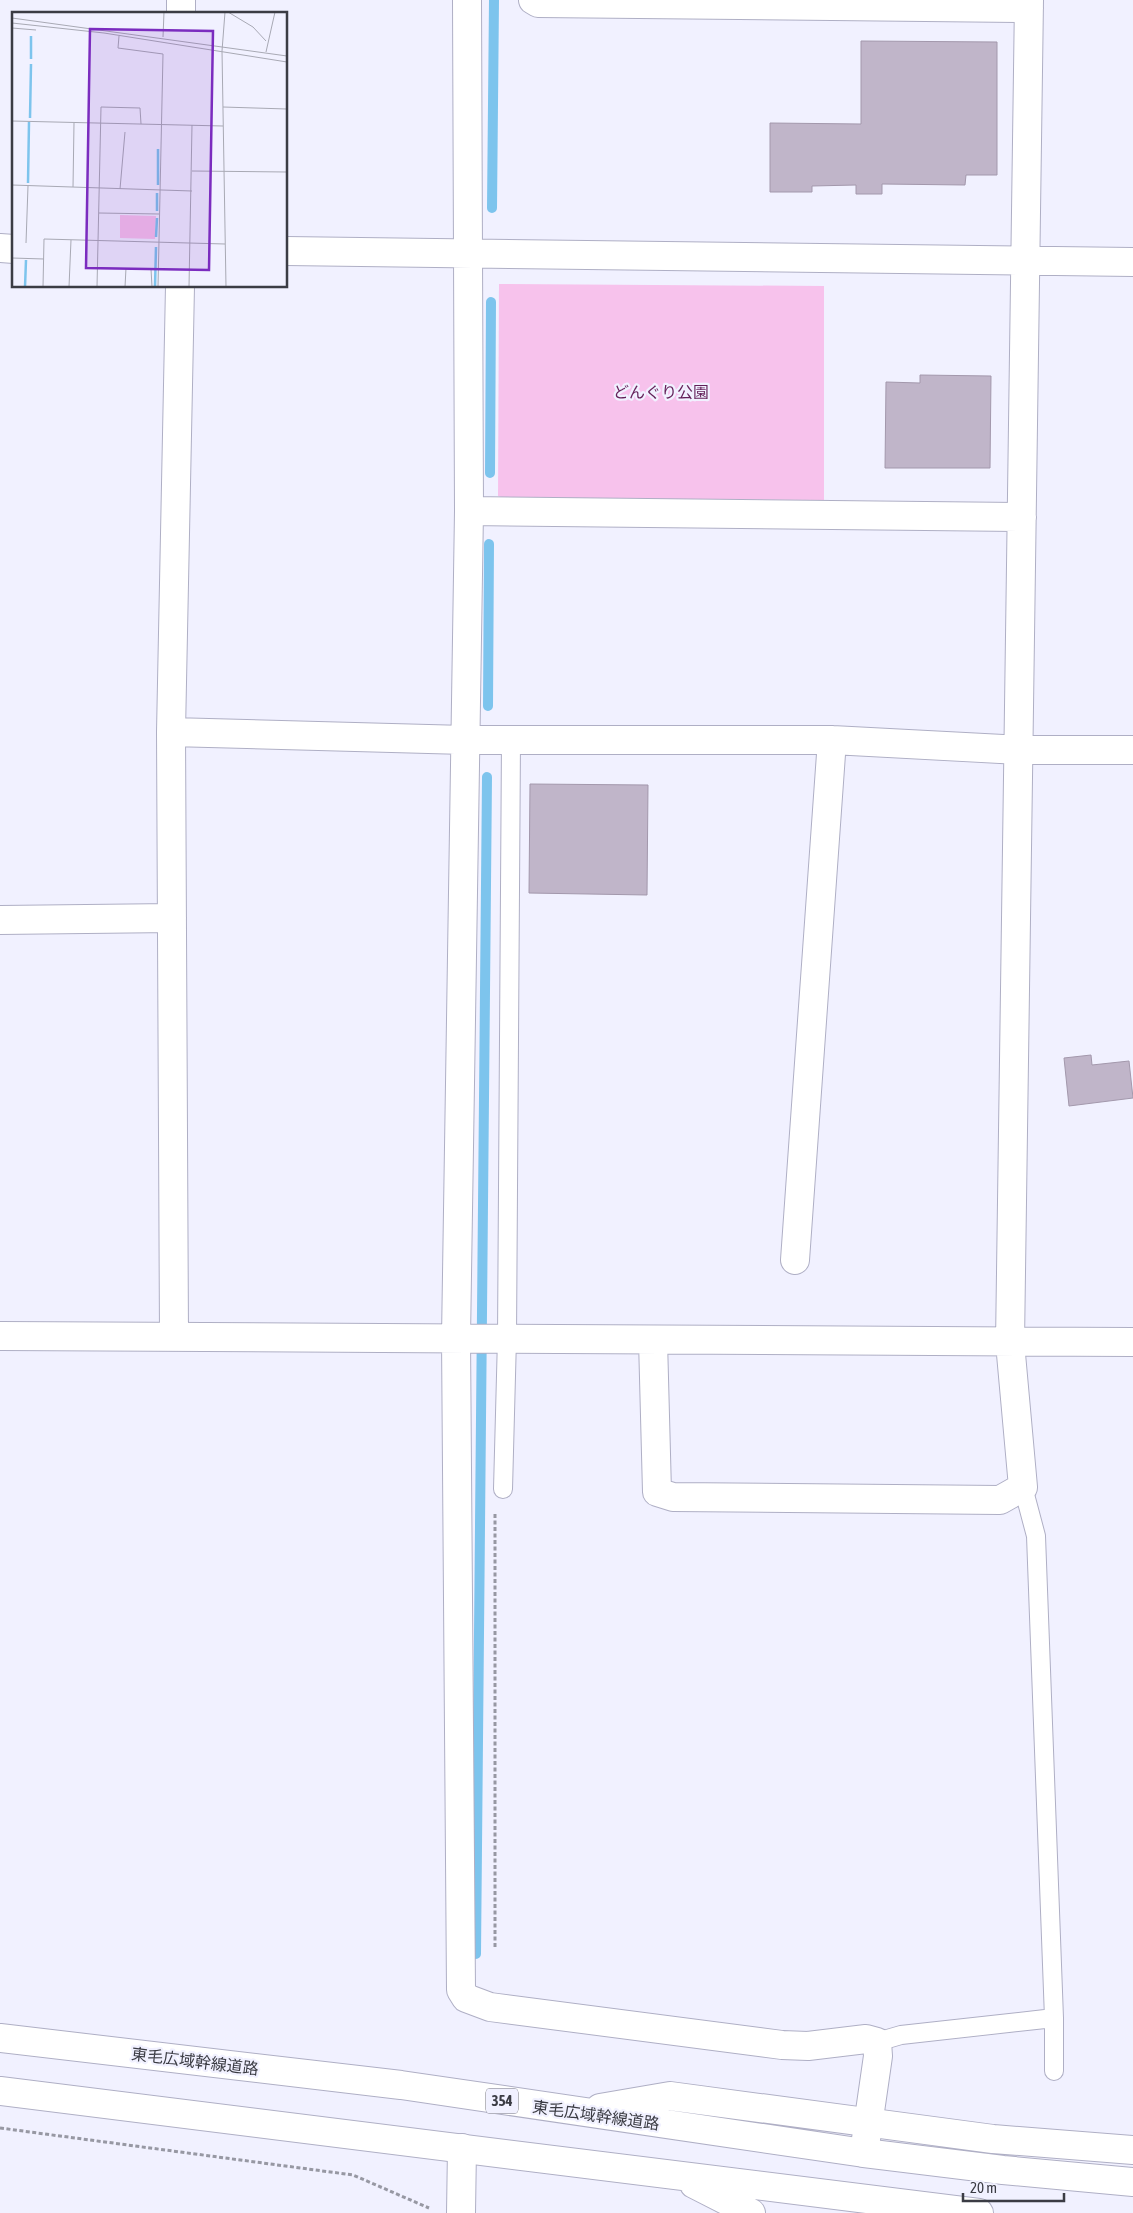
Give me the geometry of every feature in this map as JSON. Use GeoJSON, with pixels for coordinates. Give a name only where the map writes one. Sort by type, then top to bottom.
{"type":"FeatureCollection","features":[{"type":"Feature","properties":{"kind":"main road"},"geometry":{"type":"LineString","coordinates":[[467,0],[470,511],[456,1338],[461,1990],[466,1998],[490,2007],[782,2045],[808,2046],[866,2039],[876,2042],[878,2056],[864,2153]]}},
{"type":"Feature","properties":{"kind":"main road"},"geometry":{"type":"LineString","coordinates":[[534,0],[538,3],[1029,4],[1027,262],[1010,1343],[1023,1487],[1000,1500],[673,1497],[657,1492],[653,1340]]}},
{"type":"Feature","properties":{"kind":"main road"},"geometry":{"type":"LineString","coordinates":[[288,251],[1133,262]]}},
{"type":"Feature","properties":{"kind":"main road"},"geometry":{"type":"LineString","coordinates":[[174,1336],[172,732],[180,288]]}},
{"type":"Feature","properties":{"kind":"main road"},"geometry":{"type":"LineString","coordinates":[[470,511],[1022,517]]}},
{"type":"Feature","properties":{"kind":"main road"},"geometry":{"type":"LineString","coordinates":[[172,732],[465,740],[832,740],[1020,750],[1133,750]]}},
{"type":"Feature","properties":{"kind":"main road"},"geometry":{"type":"LineString","coordinates":[[795,1260],[832,740]]}},
{"type":"Feature","properties":{"kind":"main road"},"geometry":{"type":"LineString","coordinates":[[0,920],[172,918]]}},
{"type":"Feature","properties":{"kind":"main road"},"geometry":{"type":"LineString","coordinates":[[0,1336],[507,1338],[1010,1343],[1133,1342]]}},
{"type":"Feature","properties":{"kind":"main road","name":"東毛広域幹線道路"},"geometry":{"type":"LineString","coordinates":[[0,2038],[401,2085],[574,2112],[864,2153],[1003,2170],[1133,2182]]}},
{"type":"Feature","properties":{"kind":"main road"},"geometry":{"type":"LineString","coordinates":[[0,2091],[980,2213]]}},
{"type":"Feature","properties":{"kind":"main road","name":"354"},"geometry":{"type":"LineString","coordinates":[[574,2112],[670,2096],[993,2139],[1133,2150]]}},
{"type":"Feature","properties":{"kind":"main road"},"geometry":{"type":"LineString","coordinates":[[461,2213],[462,2148]]}},
{"type":"Feature","properties":{"kind":"main road"},"geometry":{"type":"LineString","coordinates":[[678,2176],[751,2213]]}},
{"type":"Feature","properties":{"kind":"lane"},"geometry":{"type":"LineString","coordinates":[[502,1490],[507,1338],[511,740]]}},
{"type":"Feature","properties":{"kind":"lane"},"geometry":{"type":"LineString","coordinates":[[1023,1487],[1036,1536],[1054,2018],[1054,2070]]}},
{"type":"Feature","properties":{"kind":"lane"},"geometry":{"type":"LineString","coordinates":[[876,2042],[901,2036],[1054,2018]]}},
{"type":"Feature","properties":{"kind":"path"},"geometry":{"type":"LineString","coordinates":[[495,1955],[495,1511],[502,1490]]}},
{"type":"Feature","properties":{"kind":"path"},"geometry":{"type":"LineString","coordinates":[[0,2128],[353,2175],[432,2209]]}},
{"type":"Feature","properties":{"kind":"green space","name":"どんぐり公園"},"geometry":{"type":"Polygon","coordinates":[[[499,284],[824,286],[824,500],[507,499],[498,496],[499,284]]]}},
{"type":"Feature","properties":{"kind":"building"},"geometry":{"type":"Polygon","coordinates":[[[861,41],[997,42],[997,175],[966,175],[965,185],[882,184],[882,194],[856,194],[856,185],[812,186],[812,192],[770,192],[770,123],[861,124],[861,41]]]}},
{"type":"Feature","properties":{"kind":"building"},"geometry":{"type":"Polygon","coordinates":[[[920,375],[991,376],[990,468],[885,468],[886,382],[920,383],[920,375]]]}},
{"type":"Feature","properties":{"kind":"building"},"geometry":{"type":"Polygon","coordinates":[[[530,784],[648,785],[647,895],[529,893],[530,784]]]}},
{"type":"Feature","properties":{"kind":"building"},"geometry":{"type":"Polygon","coordinates":[[[1091,1055],[1092,1065],[1129,1061],[1133,1098],[1069,1106],[1064,1058],[1091,1055]]]}},
{"type":"Feature","properties":{"kind":"waterway"},"geometry":{"type":"LineString","coordinates":[[492,208],[494,0]]}},
{"type":"Feature","properties":{"kind":"waterway"},"geometry":{"type":"LineString","coordinates":[[490,473],[491,302]]}},
{"type":"Feature","properties":{"kind":"waterway"},"geometry":{"type":"LineString","coordinates":[[488,706],[489,544]]}},
{"type":"Feature","properties":{"kind":"waterway"},"geometry":{"type":"LineString","coordinates":[[476,1954],[487,777]]}}]}
